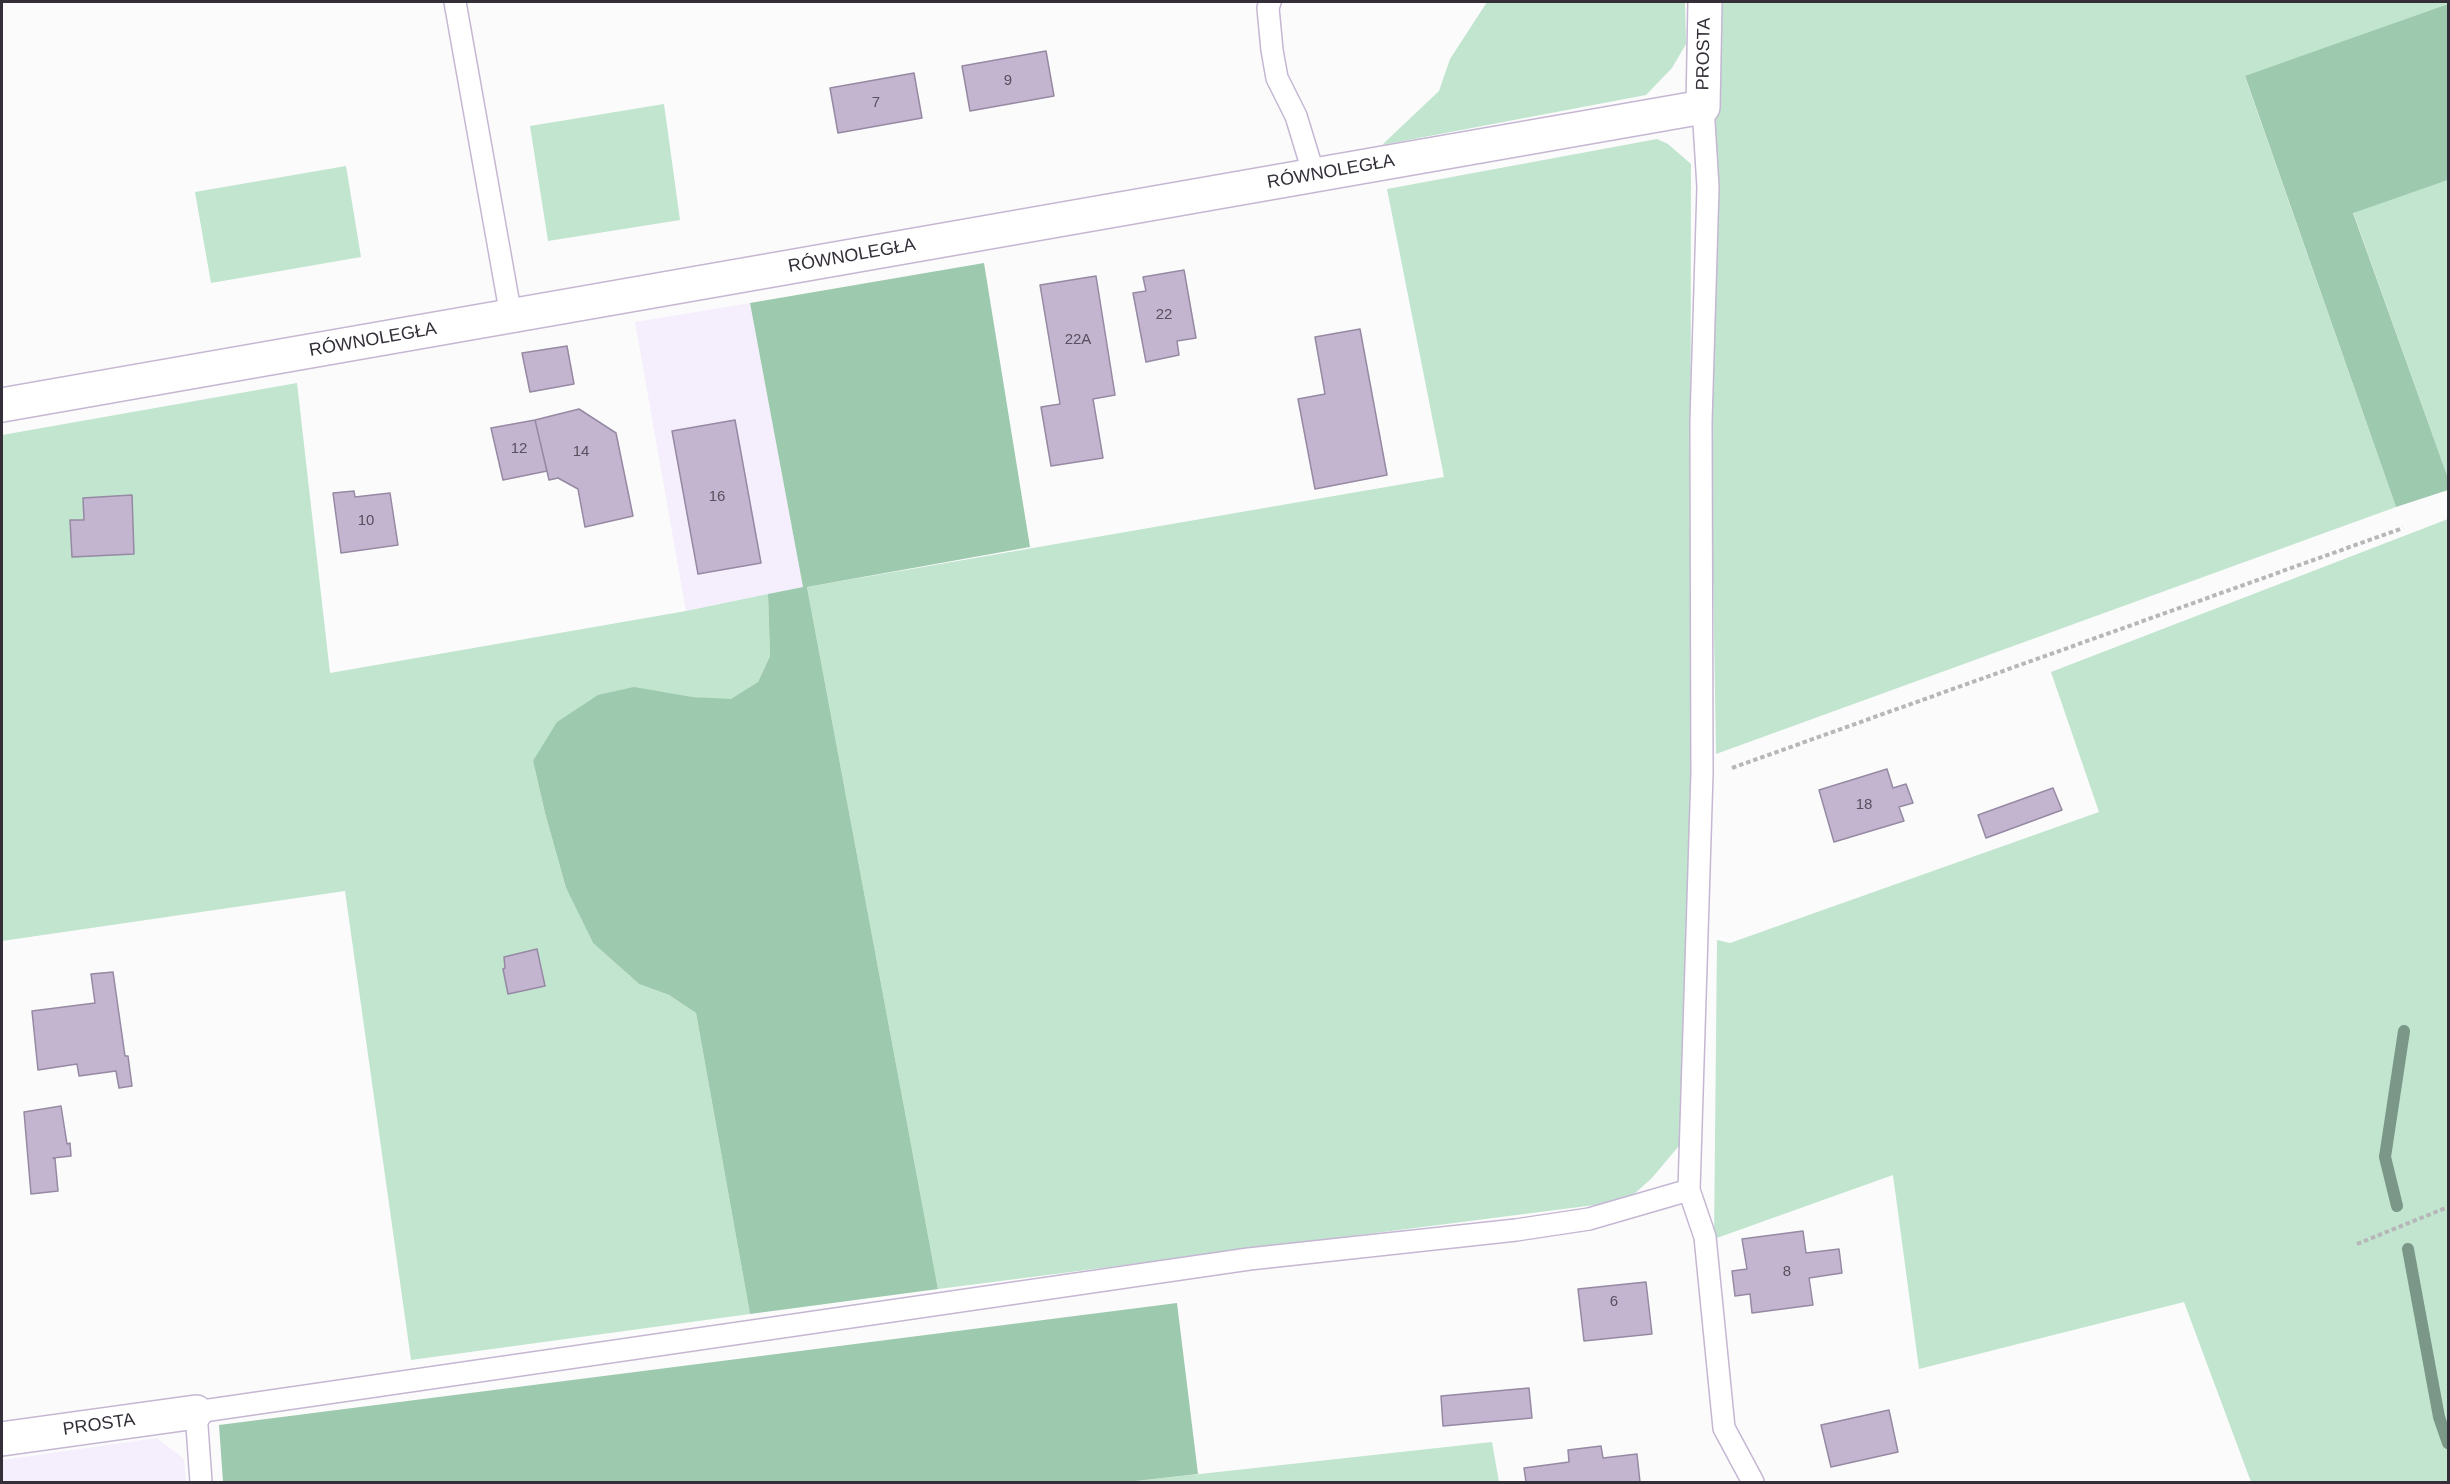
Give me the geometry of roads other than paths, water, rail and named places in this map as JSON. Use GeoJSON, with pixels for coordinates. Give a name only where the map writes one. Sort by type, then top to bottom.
{"type":"FeatureCollection","features":[{"type":"Feature","properties":{"kind":"street","name":"PROSTA"},"geometry":{"type":"LineString","coordinates":[[1703,107],[1705,2]]}},
{"type":"Feature","properties":{"kind":"street","name":"RÓWNOLEGŁA"},"geometry":{"type":"LineString","coordinates":[[2,405],[1703,107]]}},
{"type":"Feature","properties":{"kind":"street","name":"PROSTA"},"geometry":{"type":"LineString","coordinates":[[2,1439],[196,1412]]}},
{"type":"Feature","properties":{"kind":"lane"},"geometry":{"type":"LineString","coordinates":[[455,2],[511,316]]}},
{"type":"Feature","properties":{"kind":"lane"},"geometry":{"type":"LineString","coordinates":[[1270,2],[1268,8],[1277,78],[1296,116],[1314,175]]}},
{"type":"Feature","properties":{"kind":"lane"},"geometry":{"type":"LineString","coordinates":[[1703,107],[1708,187],[1701,422],[1702,773],[1689,1190],[1705,1237],[1724,1428],[1753,1482]]}},
{"type":"Feature","properties":{"kind":"lane"},"geometry":{"type":"LineString","coordinates":[[201,1482],[196,1412],[1249,1259],[1516,1230],[1589,1219],[1689,1190]]}},
{"type":"Feature","properties":{"kind":"waterway"},"geometry":{"type":"LineString","coordinates":[[2397,1206],[2385,1157],[2404,1031]]}},
{"type":"Feature","properties":{"kind":"waterway"},"geometry":{"type":"LineString","coordinates":[[2408,1249],[2439,1417],[2448,1443]]}}]}
